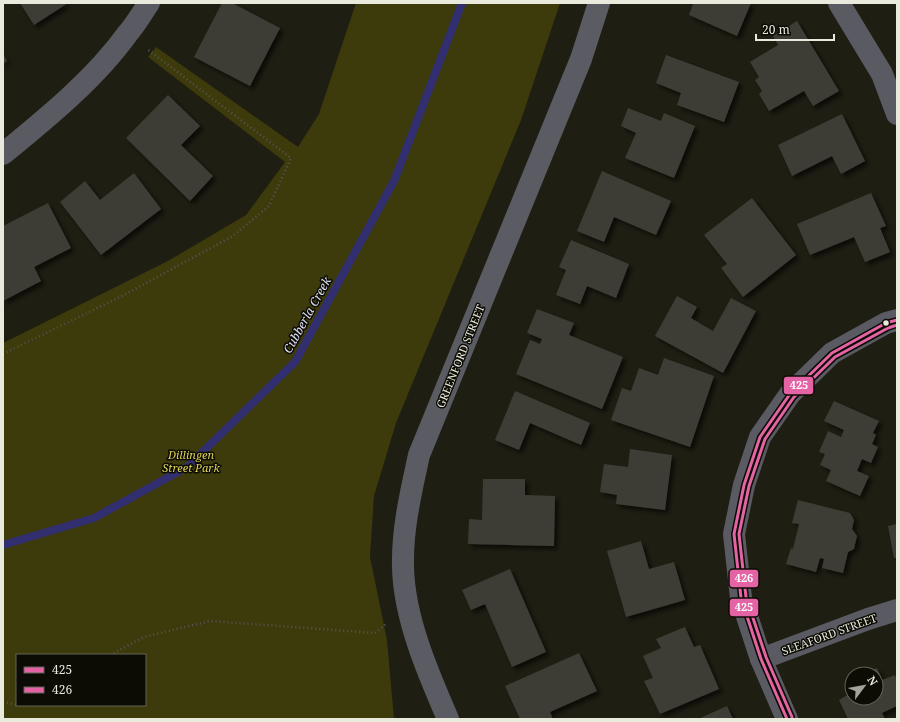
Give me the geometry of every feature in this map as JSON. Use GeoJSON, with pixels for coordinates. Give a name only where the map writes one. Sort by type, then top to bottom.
{"type":"FeatureCollection","features":[{"type":"Feature","properties":{"kind":"street"},"geometry":{"type":"LineString","coordinates":[[3,154],[47,118],[94,73],[128,34],[149,3]]}},
{"type":"Feature","properties":{"kind":"street","name":"GREENFORD STREET"},"geometry":{"type":"LineString","coordinates":[[448,719],[429,674],[408,607],[403,567],[407,513],[419,455],[582,59],[599,3]]}},
{"type":"Feature","properties":{"kind":"street"},"geometry":{"type":"LineString","coordinates":[[839,3],[882,74],[897,114]]}},
{"type":"Feature","properties":{"kind":"street"},"geometry":{"type":"LineString","coordinates":[[787,719],[761,660],[741,598],[734,534],[744,485],[760,437],[790,394],[832,353],[886,323],[897,320]]}},
{"type":"Feature","properties":{"kind":"street","name":"SLEAFORD STREET"},"geometry":{"type":"LineString","coordinates":[[761,660],[868,619],[897,610]]}},
{"type":"Feature","properties":{"kind":"path"},"geometry":{"type":"LineString","coordinates":[[3,354],[122,296],[233,236],[269,206],[290,158],[128,34]]}},
{"type":"Feature","properties":{"kind":"path"},"geometry":{"type":"LineString","coordinates":[[112,654],[144,637],[210,621],[375,633],[408,607]]}},
{"type":"Feature","properties":{"kind":"path"},"geometry":{"type":"LineString","coordinates":[[3,702],[16,705]]}},
{"type":"Feature","properties":{"kind":"green space","name":"Dillingen Street Park"},"geometry":{"type":"Polygon","coordinates":[[[356,3],[560,3],[521,120],[396,423],[374,496],[370,557],[387,640],[394,719],[3,719],[3,343],[168,261],[246,215],[285,162],[148,57],[156,47],[298,147],[319,114],[356,3]]]}},
{"type":"Feature","properties":{"kind":"building"},"geometry":{"type":"Polygon","coordinates":[[[20,3],[68,3],[34,25],[20,3]]]}},
{"type":"Feature","properties":{"kind":"building"},"geometry":{"type":"Polygon","coordinates":[[[222,3],[232,3],[280,28],[250,86],[194,57],[222,3]]]}},
{"type":"Feature","properties":{"kind":"building"},"geometry":{"type":"Polygon","coordinates":[[[691,3],[751,3],[737,36],[689,15],[693,4],[691,3]]]}},
{"type":"Feature","properties":{"kind":"building"},"geometry":{"type":"Polygon","coordinates":[[[797,21],[839,91],[813,106],[804,91],[769,111],[759,94],[762,91],[755,80],[759,77],[750,62],[778,45],[773,36],[797,21]]]}},
{"type":"Feature","properties":{"kind":"building"},"geometry":{"type":"Polygon","coordinates":[[[3,54],[7,61],[3,64],[3,54]]]}},
{"type":"Feature","properties":{"kind":"building"},"geometry":{"type":"Polygon","coordinates":[[[666,55],[739,82],[724,122],[677,105],[681,93],[656,83],[666,55]]]}},
{"type":"Feature","properties":{"kind":"building"},"geometry":{"type":"Polygon","coordinates":[[[168,95],[200,126],[181,145],[213,176],[190,201],[126,138],[168,95]]]}},
{"type":"Feature","properties":{"kind":"building"},"geometry":{"type":"Polygon","coordinates":[[[628,108],[661,121],[664,113],[695,126],[674,178],[625,158],[636,133],[621,126],[628,108]]]}},
{"type":"Feature","properties":{"kind":"building"},"geometry":{"type":"Polygon","coordinates":[[[842,114],[865,161],[841,174],[832,156],[792,176],[778,145],[842,114]]]}},
{"type":"Feature","properties":{"kind":"building"},"geometry":{"type":"Polygon","coordinates":[[[602,171],[671,201],[656,235],[614,217],[604,242],[577,231],[602,171]]]}},
{"type":"Feature","properties":{"kind":"building"},"geometry":{"type":"Polygon","coordinates":[[[134,173],[161,209],[101,255],[60,202],[85,181],[100,200],[134,173]]]}},
{"type":"Feature","properties":{"kind":"building"},"geometry":{"type":"Polygon","coordinates":[[[871,193],[886,226],[880,228],[890,252],[865,262],[854,237],[810,255],[797,224],[871,193]]]}},
{"type":"Feature","properties":{"kind":"building"},"geometry":{"type":"Polygon","coordinates":[[[752,198],[796,255],[743,297],[721,268],[727,264],[704,235],[752,198]]]}},
{"type":"Feature","properties":{"kind":"building"},"geometry":{"type":"Polygon","coordinates":[[[48,203],[71,248],[34,267],[41,281],[3,301],[3,226],[48,203]]]}},
{"type":"Feature","properties":{"kind":"building"},"geometry":{"type":"Polygon","coordinates":[[[571,240],[629,264],[616,298],[587,286],[580,304],[556,295],[566,270],[559,267],[571,240]]]}},
{"type":"Feature","properties":{"kind":"building"},"geometry":{"type":"Polygon","coordinates":[[[677,296],[697,307],[691,318],[713,331],[731,298],[756,311],[723,373],[655,336],[677,296]]]}},
{"type":"Feature","properties":{"kind":"building"},"geometry":{"type":"Polygon","coordinates":[[[537,309],[574,323],[569,335],[623,357],[602,409],[516,374],[530,340],[540,344],[542,339],[527,333],[537,309]]]}},
{"type":"Feature","properties":{"kind":"building"},"geometry":{"type":"Polygon","coordinates":[[[664,358],[714,376],[690,447],[611,420],[622,388],[631,391],[639,368],[658,375],[664,358]]]}},
{"type":"Feature","properties":{"kind":"building"},"geometry":{"type":"Polygon","coordinates":[[[515,391],[590,423],[581,445],[530,423],[519,450],[495,440],[515,391]]]}},
{"type":"Feature","properties":{"kind":"building"},"geometry":{"type":"Polygon","coordinates":[[[834,401],[879,421],[873,433],[876,435],[872,444],[878,447],[871,463],[862,459],[857,471],[869,476],[860,496],[826,481],[831,470],[820,465],[825,454],[819,452],[828,431],[841,437],[844,430],[824,421],[834,401]]]}},
{"type":"Feature","properties":{"kind":"building"},"geometry":{"type":"Polygon","coordinates":[[[630,449],[672,455],[665,510],[616,504],[617,495],[600,492],[604,464],[628,467],[630,449]]]}},
{"type":"Feature","properties":{"kind":"building"},"geometry":{"type":"Polygon","coordinates":[[[483,479],[525,479],[525,495],[555,496],[554,546],[468,544],[469,519],[482,520],[483,479]]]}},
{"type":"Feature","properties":{"kind":"building"},"geometry":{"type":"Polygon","coordinates":[[[798,500],[850,513],[854,520],[852,529],[857,536],[854,549],[848,552],[843,573],[822,568],[824,559],[820,558],[816,572],[786,564],[791,548],[793,549],[799,524],[792,523],[798,500]]]}},
{"type":"Feature","properties":{"kind":"building"},"geometry":{"type":"Polygon","coordinates":[[[897,524],[897,558],[894,558],[888,526],[897,524]]]}},
{"type":"Feature","properties":{"kind":"building"},"geometry":{"type":"Polygon","coordinates":[[[641,541],[649,569],[674,562],[685,600],[626,617],[607,551],[641,541]]]}},
{"type":"Feature","properties":{"kind":"building"},"geometry":{"type":"Polygon","coordinates":[[[510,569],[546,652],[512,667],[485,604],[471,610],[462,590],[510,569]]]}},
{"type":"Feature","properties":{"kind":"building"},"geometry":{"type":"Polygon","coordinates":[[[685,627],[694,647],[700,645],[719,689],[660,714],[644,681],[653,678],[643,656],[661,648],[656,639],[685,627]]]}},
{"type":"Feature","properties":{"kind":"building"},"geometry":{"type":"Polygon","coordinates":[[[579,653],[597,691],[550,712],[553,719],[520,719],[505,686],[579,653]]]}},
{"type":"Feature","properties":{"kind":"building"},"geometry":{"type":"Polygon","coordinates":[[[895,675],[897,680],[897,706],[882,713],[885,719],[848,719],[839,700],[844,697],[844,706],[884,706],[884,679],[895,675]]]}},
{"type":"Feature","properties":{"kind":"building"},"geometry":{"type":"Polygon","coordinates":[[[727,706],[733,719],[698,719],[727,706]]]}},
{"type":"Feature","properties":{"kind":"waterway","name":"Cubberla Creek"},"geometry":{"type":"LineString","coordinates":[[3,545],[94,518],[187,467],[295,362],[394,181],[462,3]]}},
{"type":"Feature","properties":{"kind":"transit line","name":"425"},"geometry":{"type":"LineString","coordinates":[[787,719],[761,659],[741,598],[734,534],[744,485],[760,437],[790,394],[832,353],[886,323],[897,320]]}},
{"type":"Feature","properties":{"kind":"transit line","name":"426"},"geometry":{"type":"LineString","coordinates":[[792,717],[766,657],[746,597],[739,534],[749,486],[765,439],[794,397],[835,357],[888,328],[897,325]]}}]}
